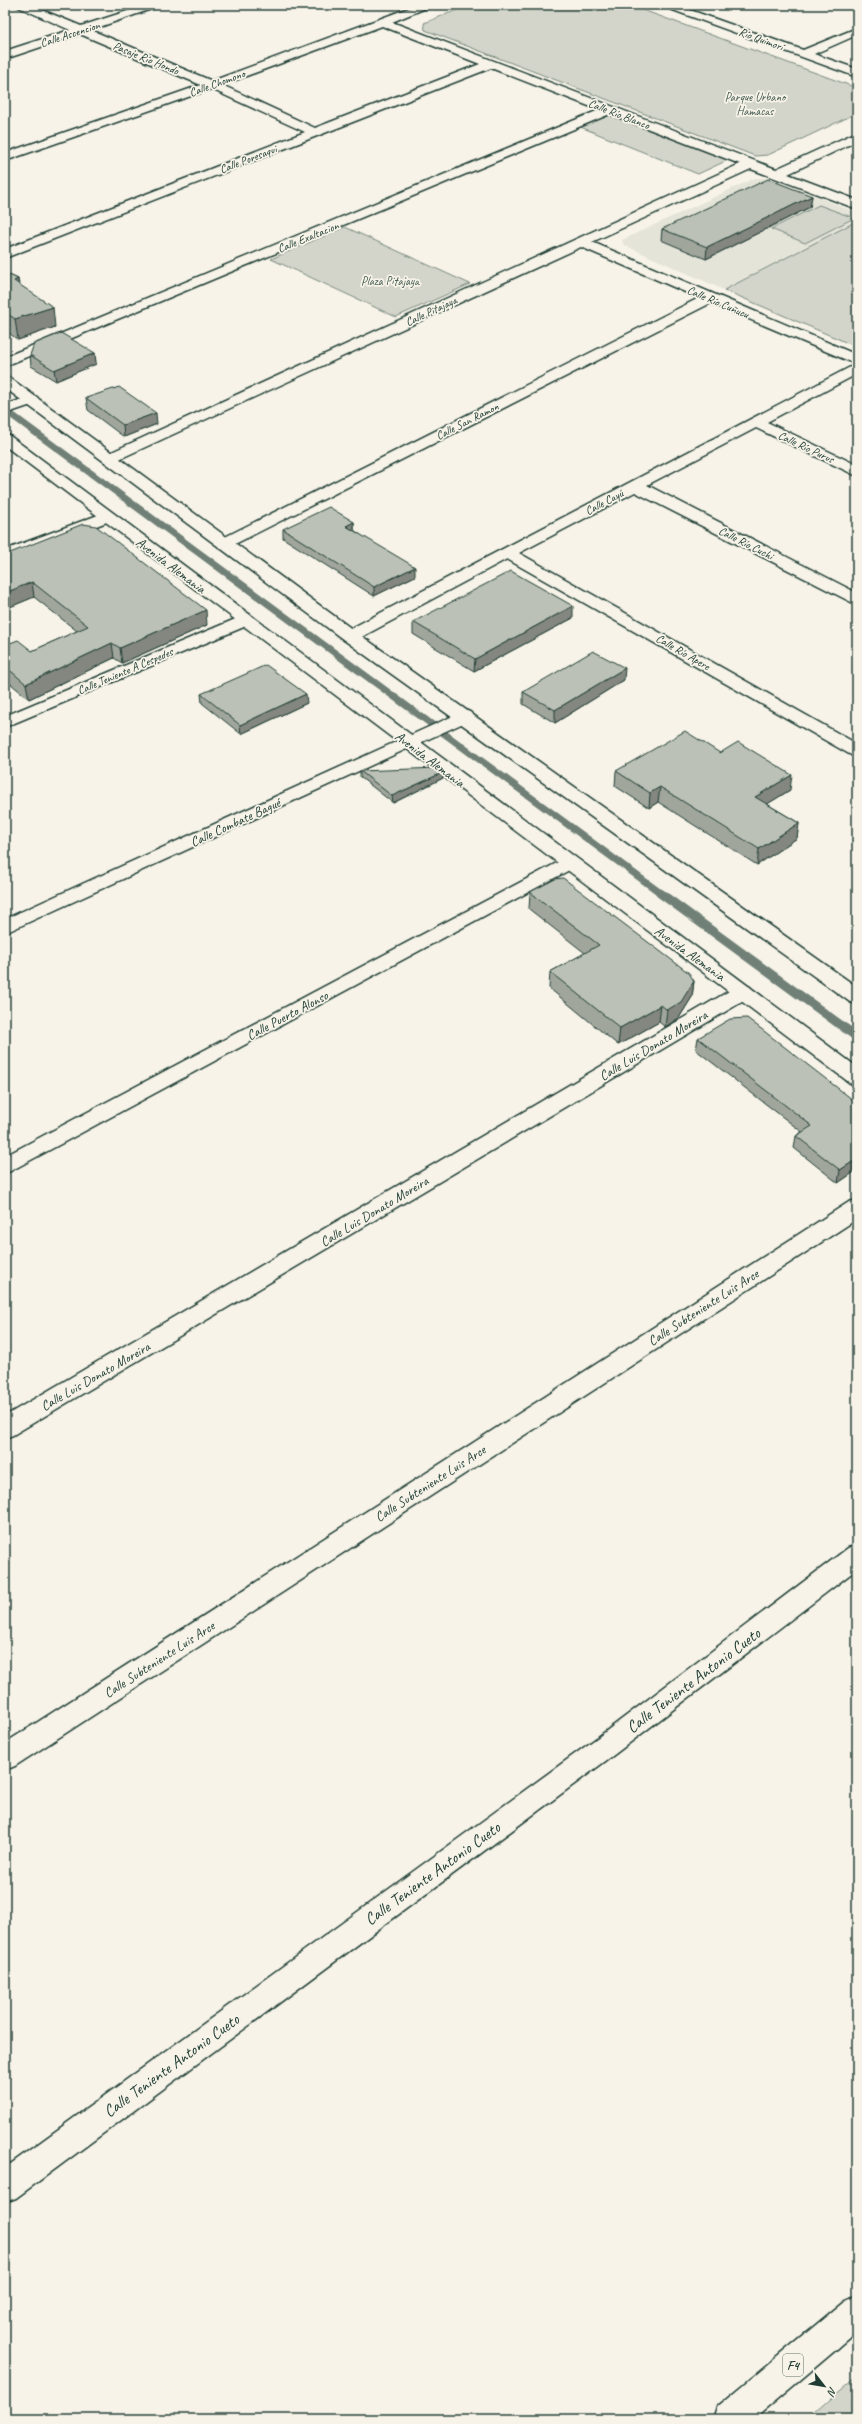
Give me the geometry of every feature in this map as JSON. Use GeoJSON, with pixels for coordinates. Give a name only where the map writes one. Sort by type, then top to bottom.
{"type":"FeatureCollection","features":[{"type":"Feature","properties":{"kind":"main road","name":"Pasaje Río Hondo"},"geometry":{"type":"LineString","coordinates":[[20,5],[212,85],[316,133]]}},
{"type":"Feature","properties":{"kind":"main road","name":"Calle Ascencion"},"geometry":{"type":"LineString","coordinates":[[5,55],[157,5]]}},
{"type":"Feature","properties":{"kind":"main road","name":"Calle Chomono"},"geometry":{"type":"LineString","coordinates":[[5,157],[212,85],[427,5]]}},
{"type":"Feature","properties":{"kind":"main road","name":"Río Quimorí"},"geometry":{"type":"LineString","coordinates":[[675,6],[857,73]]}},
{"type":"Feature","properties":{"kind":"main road","name":"Calle Río Blanco"},"geometry":{"type":"LineString","coordinates":[[382,22],[857,205]]}},
{"type":"Feature","properties":{"kind":"main road"},"geometry":{"type":"LineString","coordinates":[[804,54],[857,31]]}},
{"type":"Feature","properties":{"kind":"main road","name":"Calle Poresaqui"},"geometry":{"type":"LineString","coordinates":[[5,254],[490,64]]}},
{"type":"Feature","properties":{"kind":"main road","name":"Calle Exaltacion"},"geometry":{"type":"LineString","coordinates":[[5,362],[610,110]]}},
{"type":"Feature","properties":{"kind":"main road"},"geometry":{"type":"LineString","coordinates":[[776,174],[857,136]]}},
{"type":"Feature","properties":{"kind":"main road","name":"Calle Pitajaya"},"geometry":{"type":"LineString","coordinates":[[110,458],[751,164]]}},
{"type":"Feature","properties":{"kind":"main road","name":"Calle Río Cuñucu"},"geometry":{"type":"LineString","coordinates":[[580,242],[857,360]]}},
{"type":"Feature","properties":{"kind":"main road","name":"Calle San Ramon"},"geometry":{"type":"LineString","coordinates":[[225,543],[710,298]]}},
{"type":"Feature","properties":{"kind":"main road","name":"Calle Cayú"},"geometry":{"type":"LineString","coordinates":[[350,636],[857,368]]}},
{"type":"Feature","properties":{"kind":"main road"},"geometry":{"type":"LineString","coordinates":[[5,381],[26,402],[110,458],[350,636],[458,719],[857,997]]}},
{"type":"Feature","properties":{"kind":"main road"},"geometry":{"type":"LineString","coordinates":[[5,410],[26,402]]}},
{"type":"Feature","properties":{"kind":"main road","name":"Calle Río Purus"},"geometry":{"type":"LineString","coordinates":[[756,422],[857,471]]}},
{"type":"Feature","properties":{"kind":"main road","name":"Avenida Alemania"},"geometry":{"type":"LineString","coordinates":[[5,439],[245,620],[414,739],[568,863],[857,1078]]}},
{"type":"Feature","properties":{"kind":"main road","name":"Calle Río Cuchi"},"geometry":{"type":"LineString","coordinates":[[636,486],[857,600]]}},
{"type":"Feature","properties":{"kind":"main road"},"geometry":{"type":"LineString","coordinates":[[5,556],[106,516]]}},
{"type":"Feature","properties":{"kind":"main road","name":"Calle Río Apere"},"geometry":{"type":"LineString","coordinates":[[508,553],[857,751]]}},
{"type":"Feature","properties":{"kind":"main road","name":"Calle Teniente A Cespedes"},"geometry":{"type":"LineString","coordinates":[[5,722],[245,620]]}},
{"type":"Feature","properties":{"kind":"main road","name":"Calle Combate Bagué"},"geometry":{"type":"LineString","coordinates":[[5,927],[458,719]]}},
{"type":"Feature","properties":{"kind":"main road","name":"Calle Puerto Alonso"},"geometry":{"type":"LineString","coordinates":[[5,1166],[568,863]]}},
{"type":"Feature","properties":{"kind":"main road","name":"Calle Luis Donato Moreira"},"geometry":{"type":"LineString","coordinates":[[5,1428],[743,992]]}},
{"type":"Feature","properties":{"kind":"main road","name":"Calle Subteniente Luis Arce"},"geometry":{"type":"LineString","coordinates":[[5,1758],[857,1208]]}},
{"type":"Feature","properties":{"kind":"main road","name":"Calle Teniente Antonio Cueto"},"geometry":{"type":"LineString","coordinates":[[5,2187],[606,1746],[857,1555]]}},
{"type":"Feature","properties":{"kind":"main road","name":"F4"},"geometry":{"type":"LineString","coordinates":[[729,2419],[857,2311]]}},
{"type":"Feature","properties":{"kind":"shaded area"},"geometry":{"type":"Polygon","coordinates":[[[755,178],[771,178],[857,213],[857,221],[724,290],[624,245],[622,240],[755,178]]]}},
{"type":"Feature","properties":{"kind":"green space","name":"Parque Urbano Hamacas"},"geometry":{"type":"Polygon","coordinates":[[[470,5],[629,5],[857,88],[857,113],[768,155],[755,156],[425,30],[424,23],[470,5]]]}},
{"type":"Feature","properties":{"kind":"green space"},"geometry":{"type":"Polygon","coordinates":[[[610,113],[730,159],[698,174],[578,126],[610,113]]]}},
{"type":"Feature","properties":{"kind":"green space"},"geometry":{"type":"Polygon","coordinates":[[[819,205],[854,218],[805,243],[771,229],[819,205]]]}},
{"type":"Feature","properties":{"kind":"green space"},"geometry":{"type":"Polygon","coordinates":[[[857,221],[857,347],[724,290],[857,221]]]}},
{"type":"Feature","properties":{"kind":"green space","name":"Plaza Pitajaya"},"geometry":{"type":"Polygon","coordinates":[[[345,227],[470,284],[396,317],[271,259],[345,227]]]}},
{"type":"Feature","properties":{"kind":"green space"},"geometry":{"type":"Polygon","coordinates":[[[857,2376],[857,2419],[808,2419],[857,2376]]]}},
{"type":"Feature","properties":{"kind":"building"},"geometry":{"type":"Polygon","coordinates":[[[768,179],[812,196],[707,247],[662,229],[768,179]]]}},
{"type":"Feature","properties":{"kind":"building"},"geometry":{"type":"Polygon","coordinates":[[[5,273],[18,279],[14,281],[53,307],[15,319],[5,312],[5,273]]]}},
{"type":"Feature","properties":{"kind":"building"},"geometry":{"type":"Polygon","coordinates":[[[61,333],[95,353],[54,370],[30,355],[34,344],[61,333]]]}},
{"type":"Feature","properties":{"kind":"building"},"geometry":{"type":"Polygon","coordinates":[[[119,387],[156,413],[123,425],[86,398],[119,387]]]}},
{"type":"Feature","properties":{"kind":"building"},"geometry":{"type":"Polygon","coordinates":[[[329,507],[354,522],[346,526],[415,567],[374,587],[283,529],[329,507]]]}},
{"type":"Feature","properties":{"kind":"building"},"geometry":{"type":"Polygon","coordinates":[[[83,524],[96,526],[206,610],[120,648],[112,643],[26,684],[5,666],[5,645],[18,640],[32,651],[88,626],[32,582],[5,593],[5,555],[83,524]]]}},
{"type":"Feature","properties":{"kind":"building"},"geometry":{"type":"Polygon","coordinates":[[[511,571],[573,606],[475,659],[413,622],[511,571]]]}},
{"type":"Feature","properties":{"kind":"building"},"geometry":{"type":"Polygon","coordinates":[[[593,651],[625,668],[555,710],[523,692],[593,651]]]}},
{"type":"Feature","properties":{"kind":"building"},"geometry":{"type":"Polygon","coordinates":[[[266,665],[306,694],[240,725],[201,694],[266,665]]]}},
{"type":"Feature","properties":{"kind":"building"},"geometry":{"type":"Polygon","coordinates":[[[685,731],[720,753],[738,742],[792,775],[755,797],[799,823],[759,849],[660,787],[650,793],[616,771],[685,731]]]}},
{"type":"Feature","properties":{"kind":"building"},"geometry":{"type":"Polygon","coordinates":[[[438,768],[444,772],[392,796],[360,771],[438,768]]]}},
{"type":"Feature","properties":{"kind":"building"},"geometry":{"type":"Polygon","coordinates":[[[563,878],[689,973],[694,981],[681,1002],[667,1010],[661,1005],[620,1028],[550,972],[599,945],[530,892],[555,879],[563,878]]]}},
{"type":"Feature","properties":{"kind":"building"},"geometry":{"type":"Polygon","coordinates":[[[747,1018],[857,1103],[857,1159],[840,1170],[796,1136],[812,1126],[698,1038],[730,1019],[747,1018]]]}},
{"type":"Feature","properties":{"kind":"waterway"},"geometry":{"type":"LineString","coordinates":[[5,410],[662,894]]}},
{"type":"Feature","properties":{"kind":"waterway"},"geometry":{"type":"LineString","coordinates":[[660,893],[857,1037]]}}]}
